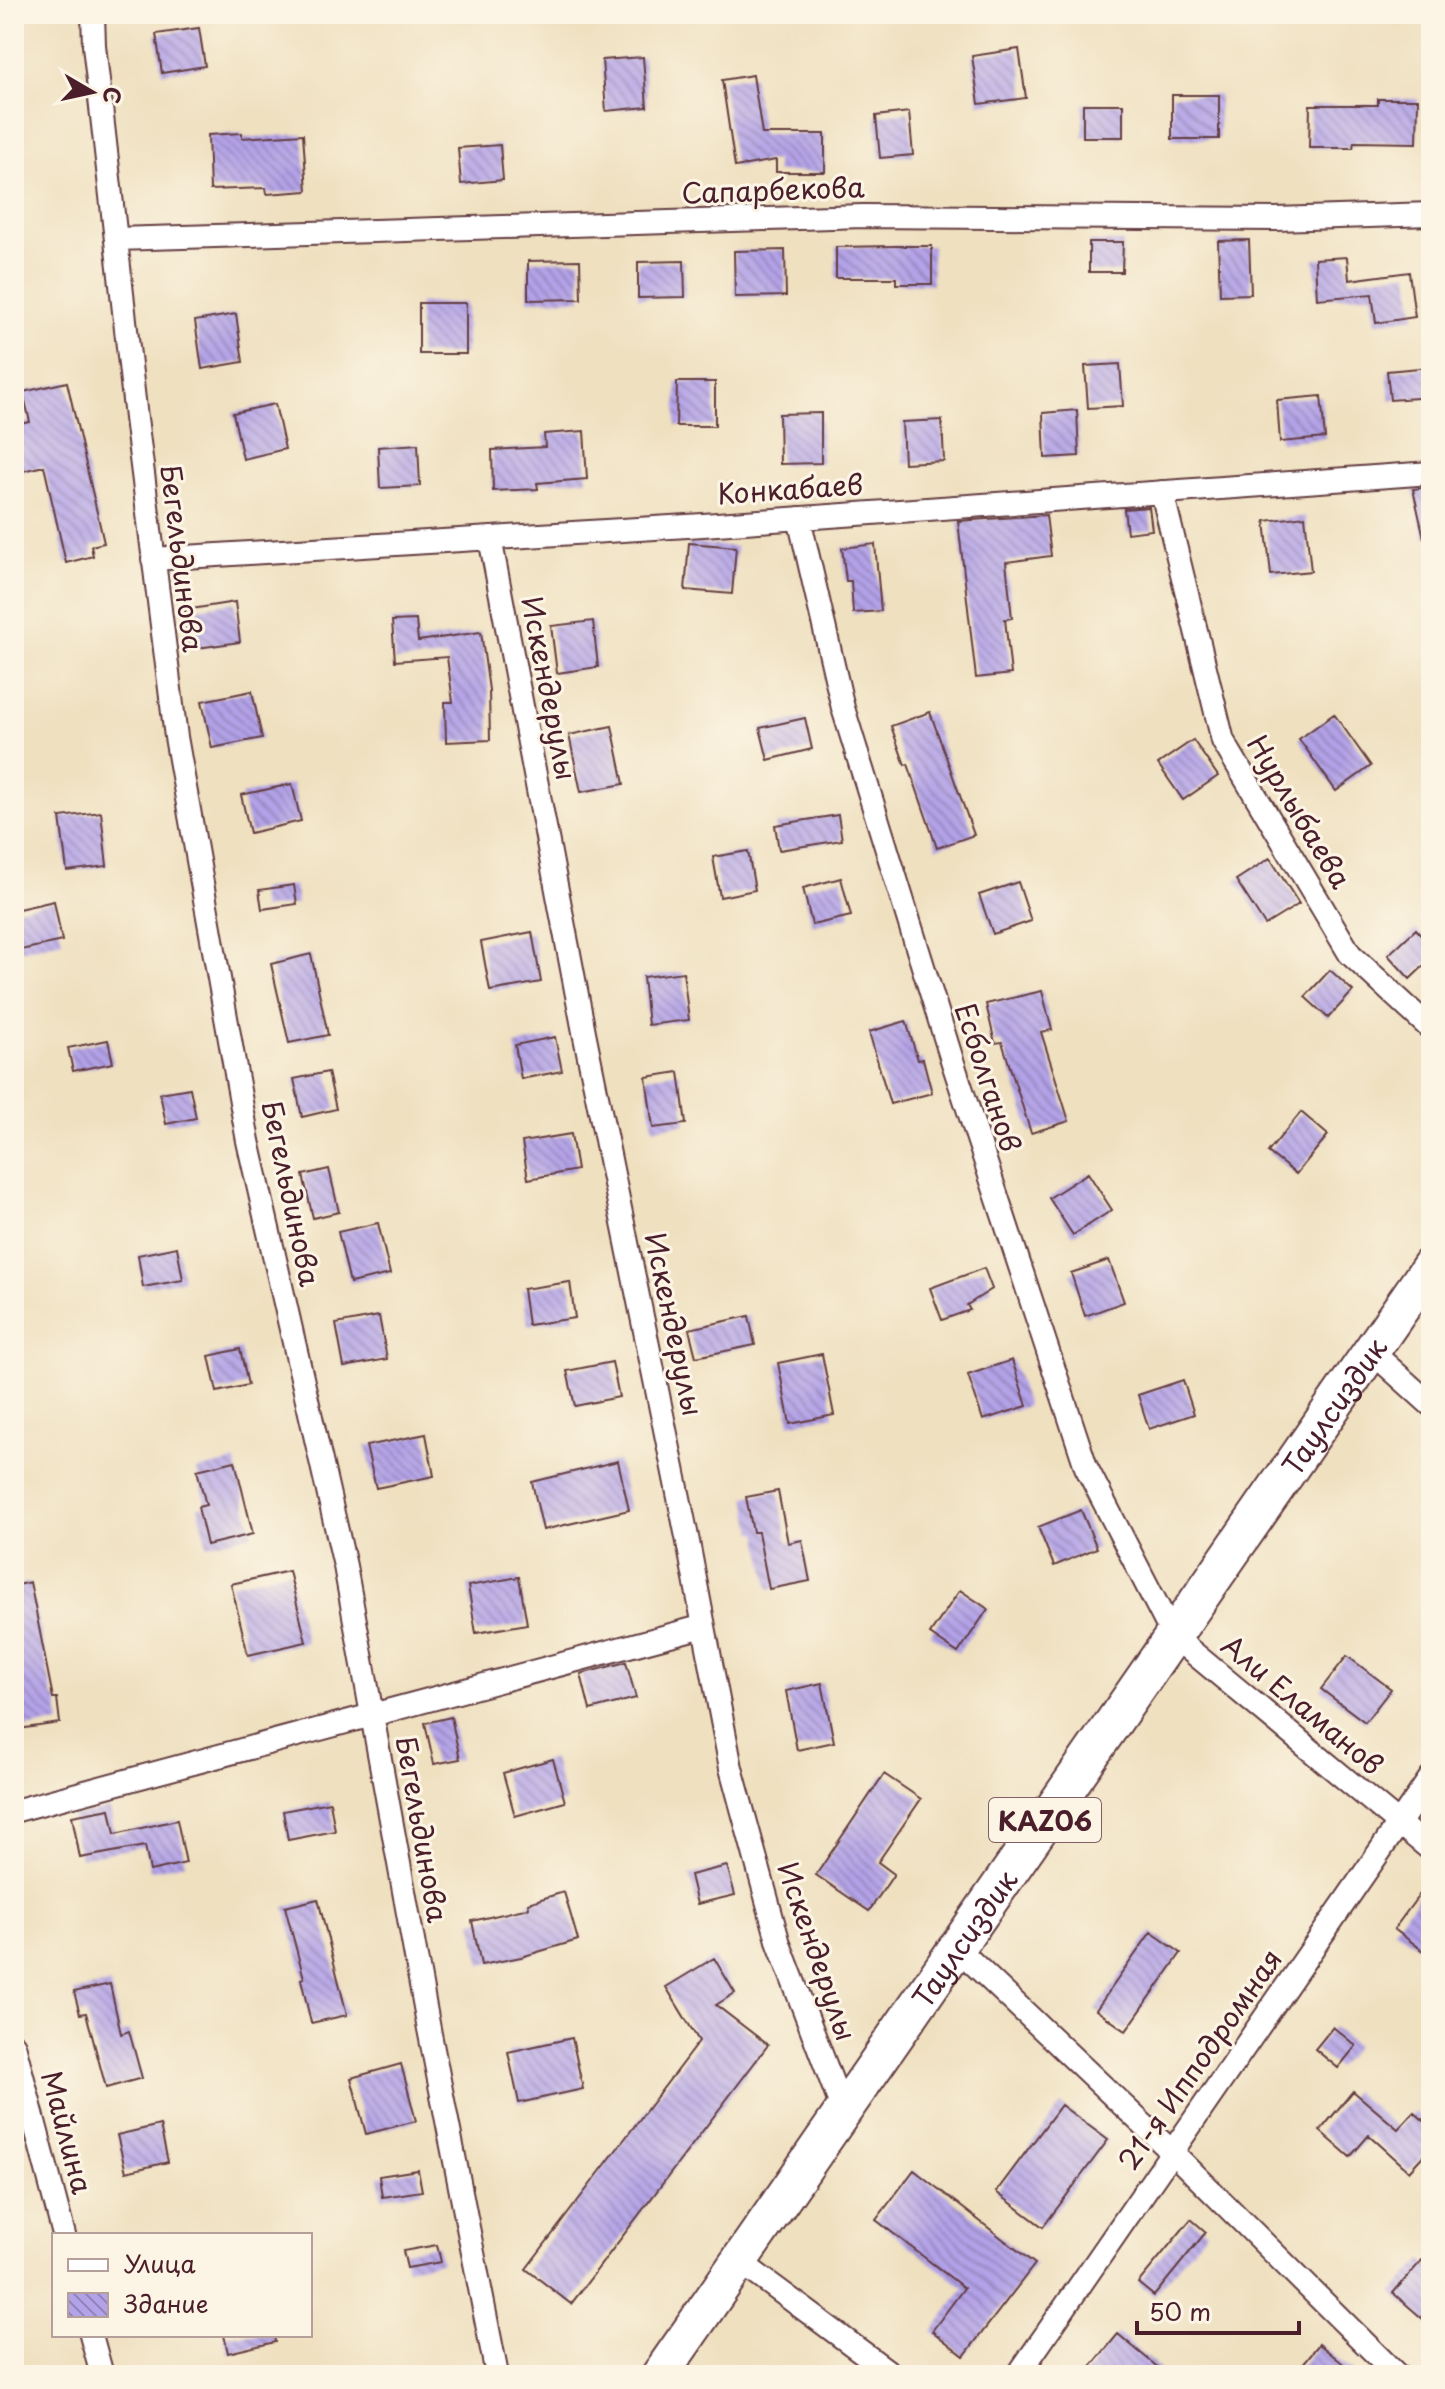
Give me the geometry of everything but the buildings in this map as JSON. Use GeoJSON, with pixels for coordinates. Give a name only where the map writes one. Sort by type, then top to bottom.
{"type":"FeatureCollection","features":[{"type":"Feature","properties":{"kind":"main road","name":"Таулсиздик"},"geometry":{"type":"LineString","coordinates":[[660,2375],[1431,1265]]}},
{"type":"Feature","properties":{"kind":"street","name":"Бегельдинова"},"geometry":{"type":"LineString","coordinates":[[93,14],[116,239],[176,737],[248,1141],[345,1566],[432,2044],[497,2375]]}},
{"type":"Feature","properties":{"kind":"street","name":"Сапарбекова"},"geometry":{"type":"LineString","coordinates":[[116,239],[863,216],[1276,219],[1431,214]]}},
{"type":"Feature","properties":{"kind":"street","name":"Конкабаев"},"geometry":{"type":"LineString","coordinates":[[153,559],[799,518],[1431,473]]}},
{"type":"Feature","properties":{"kind":"street","name":"Нурлыбаева"},"geometry":{"type":"LineString","coordinates":[[1162,492],[1223,741],[1350,954],[1431,1029]]}},
{"type":"Feature","properties":{"kind":"street","name":"Есболганов"},"geometry":{"type":"LineString","coordinates":[[799,518],[843,708],[952,1060],[1086,1467],[1173,1636]]}},
{"type":"Feature","properties":{"kind":"street","name":"Искендерулы"},"geometry":{"type":"LineString","coordinates":[[490,538],[584,1032],[731,1768],[779,1944],[843,2111]]}},
{"type":"Feature","properties":{"kind":"street"},"geometry":{"type":"LineString","coordinates":[[1371,1351],[1431,1405]]}},
{"type":"Feature","properties":{"kind":"street"},"geometry":{"type":"LineString","coordinates":[[14,1811],[704,1626]]}},
{"type":"Feature","properties":{"kind":"street","name":"Али Еламанов"},"geometry":{"type":"LineString","coordinates":[[1173,1636],[1431,1850]]}},
{"type":"Feature","properties":{"kind":"street","name":"21-я Ипподромная"},"geometry":{"type":"LineString","coordinates":[[1018,2375],[1431,1777]]}},
{"type":"Feature","properties":{"kind":"street"},"geometry":{"type":"LineString","coordinates":[[956,1947],[1171,2151],[1397,2375]]}},
{"type":"Feature","properties":{"kind":"street","name":"Майлина"},"geometry":{"type":"LineString","coordinates":[[14,2045],[63,2233]]}},
{"type":"Feature","properties":{"kind":"street"},"geometry":{"type":"LineString","coordinates":[[739,2261],[893,2375]]}},
{"type":"Feature","properties":{"kind":"street"},"geometry":{"type":"LineString","coordinates":[[92,2337],[102,2375]]}}]}
